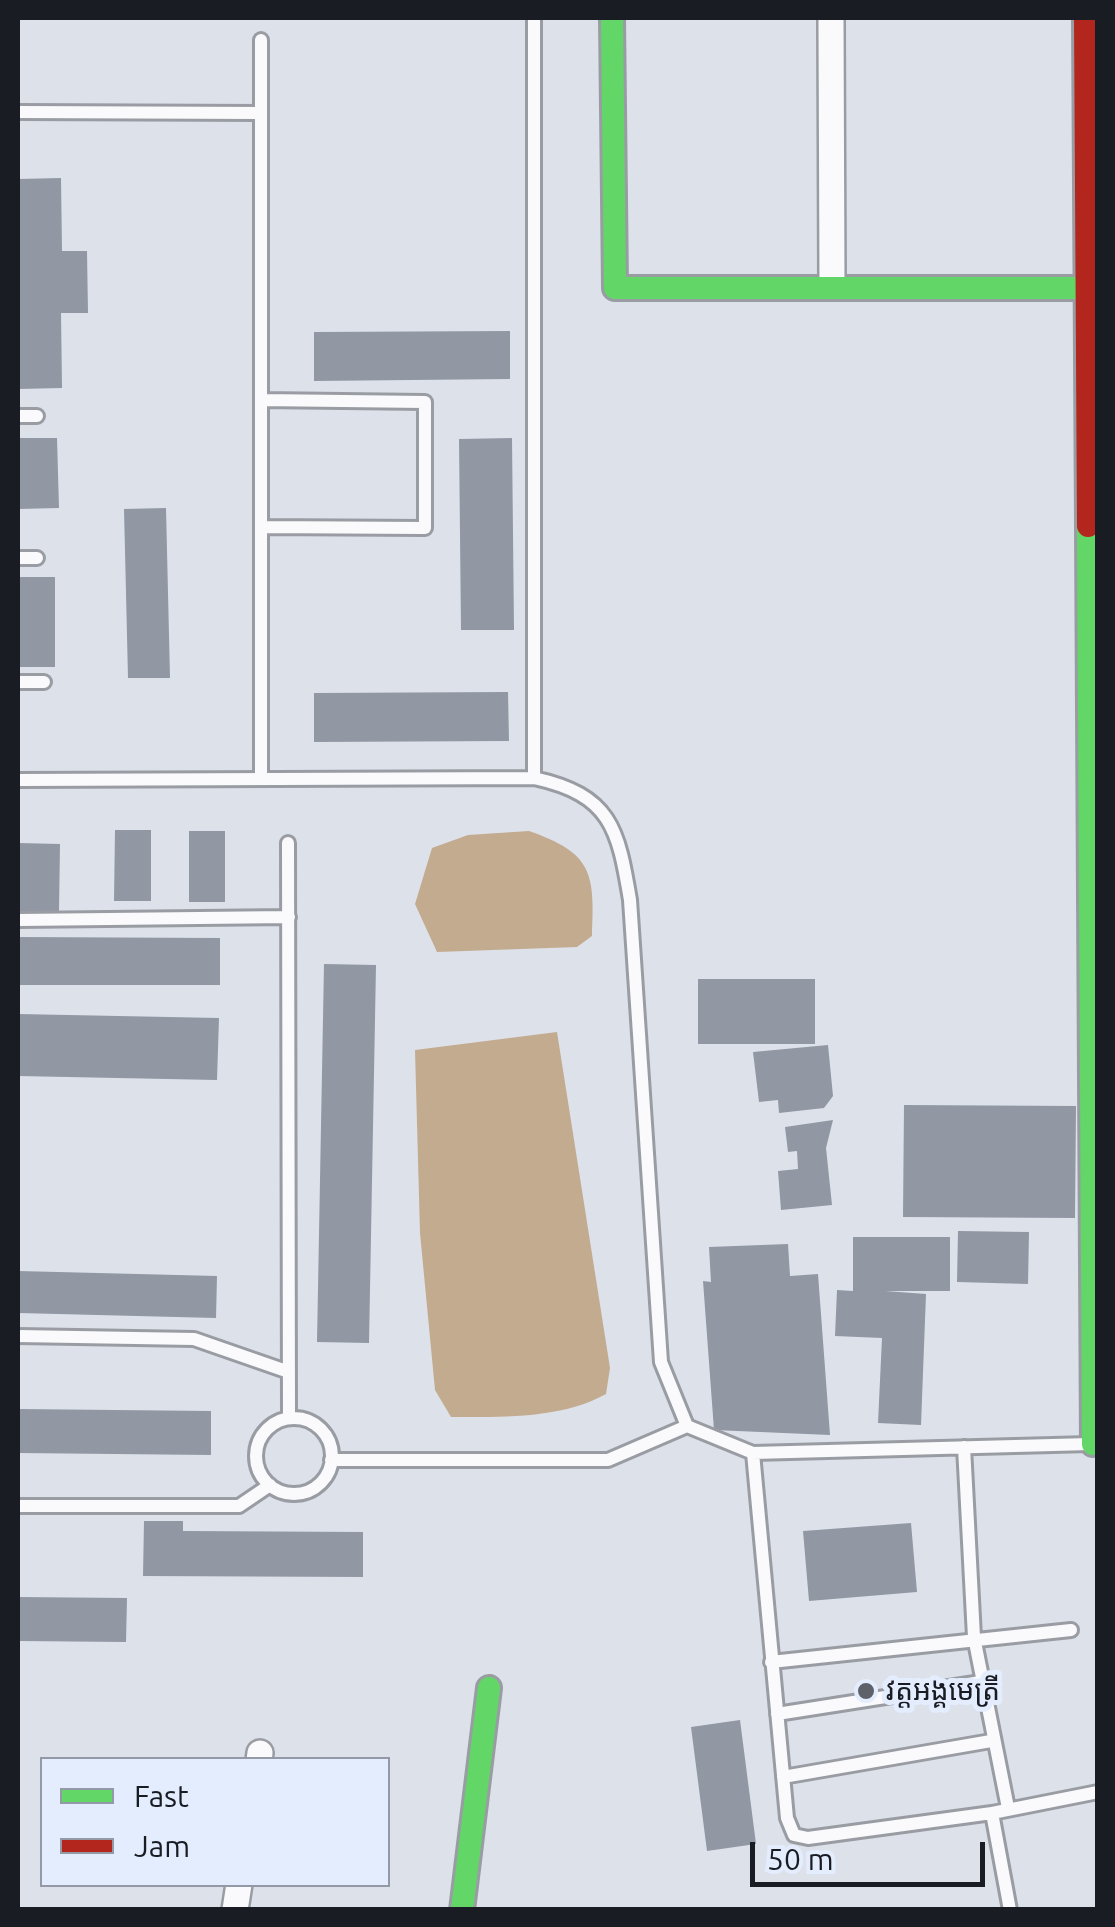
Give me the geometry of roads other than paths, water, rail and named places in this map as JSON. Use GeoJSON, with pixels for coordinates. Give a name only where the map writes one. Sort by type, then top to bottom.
{"type":"FeatureCollection","features":[{"type":"Feature","properties":{"kind":"street"},"geometry":{"type":"LineString","coordinates":[[612,18],[615,288],[1087,288]]}},
{"type":"Feature","properties":{"kind":"street"},"geometry":{"type":"LineString","coordinates":[[1085,18],[1095,1444]]}},
{"type":"Feature","properties":{"kind":"street"},"geometry":{"type":"LineString","coordinates":[[830,22],[832,286]]}},
{"type":"Feature","properties":{"kind":"street"},"geometry":{"type":"LineString","coordinates":[[462,1910],[488,1688]]}},
{"type":"Feature","properties":{"kind":"lane"},"geometry":{"type":"LineString","coordinates":[[534,18],[534,778]]}},
{"type":"Feature","properties":{"kind":"lane"},"geometry":{"type":"LineString","coordinates":[[262,40],[262,778]]}},
{"type":"Feature","properties":{"kind":"lane"},"geometry":{"type":"LineString","coordinates":[[18,112],[262,113]]}},
{"type":"Feature","properties":{"kind":"lane"},"geometry":{"type":"LineString","coordinates":[[262,400],[425,402],[425,528],[262,528]]}},
{"type":"Feature","properties":{"kind":"lane"},"geometry":{"type":"LineString","coordinates":[[18,416],[37,416]]}},
{"type":"Feature","properties":{"kind":"lane"},"geometry":{"type":"LineString","coordinates":[[18,558],[38,558]]}},
{"type":"Feature","properties":{"kind":"lane"},"geometry":{"type":"LineString","coordinates":[[18,682],[44,682]]}},
{"type":"Feature","properties":{"kind":"lane"},"geometry":{"type":"LineString","coordinates":[[18,780],[534,778],[572,786],[599,808],[620,842],[630,900],[660,1362],[687,1426],[753,1453],[1095,1444]]}},
{"type":"Feature","properties":{"kind":"lane"},"geometry":{"type":"LineString","coordinates":[[288,842],[289,1418]]}},
{"type":"Feature","properties":{"kind":"lane"},"geometry":{"type":"LineString","coordinates":[[18,920],[289,917]]}},
{"type":"Feature","properties":{"kind":"lane"},"geometry":{"type":"LineString","coordinates":[[18,1336],[194,1339],[288,1372]]}},
{"type":"Feature","properties":{"kind":"lane"},"geometry":{"type":"LineString","coordinates":[[289,1418],[319,1425],[333,1448],[331,1460],[329,1474],[308,1492],[282,1494],[260,1476],[254,1450],[267,1426],[289,1418]]}},
{"type":"Feature","properties":{"kind":"lane"},"geometry":{"type":"LineString","coordinates":[[331,1460],[608,1460],[687,1426]]}},
{"type":"Feature","properties":{"kind":"lane"},"geometry":{"type":"LineString","coordinates":[[964,1448],[974,1637],[991,1742],[1008,1808]]}},
{"type":"Feature","properties":{"kind":"lane"},"geometry":{"type":"LineString","coordinates":[[753,1453],[787,1818],[794,1834],[808,1838],[992,1813],[1098,1792]]}},
{"type":"Feature","properties":{"kind":"lane"},"geometry":{"type":"LineString","coordinates":[[18,1506],[238,1506],[270,1485]]}},
{"type":"Feature","properties":{"kind":"lane"},"geometry":{"type":"LineString","coordinates":[[771,1662],[974,1637],[1072,1630]]}},
{"type":"Feature","properties":{"kind":"lane"},"geometry":{"type":"LineString","coordinates":[[778,1714],[981,1682]]}},
{"type":"Feature","properties":{"kind":"lane"},"geometry":{"type":"LineString","coordinates":[[783,1777],[991,1742]]}},
{"type":"Feature","properties":{"kind":"lane"},"geometry":{"type":"LineString","coordinates":[[992,1813],[1010,1910]]}},
{"type":"Feature","properties":{"kind":"place","name":"វត្តអង្គមេត្រី"},"geometry":{"type":"Point","coordinates":[866,1691]}}]}
